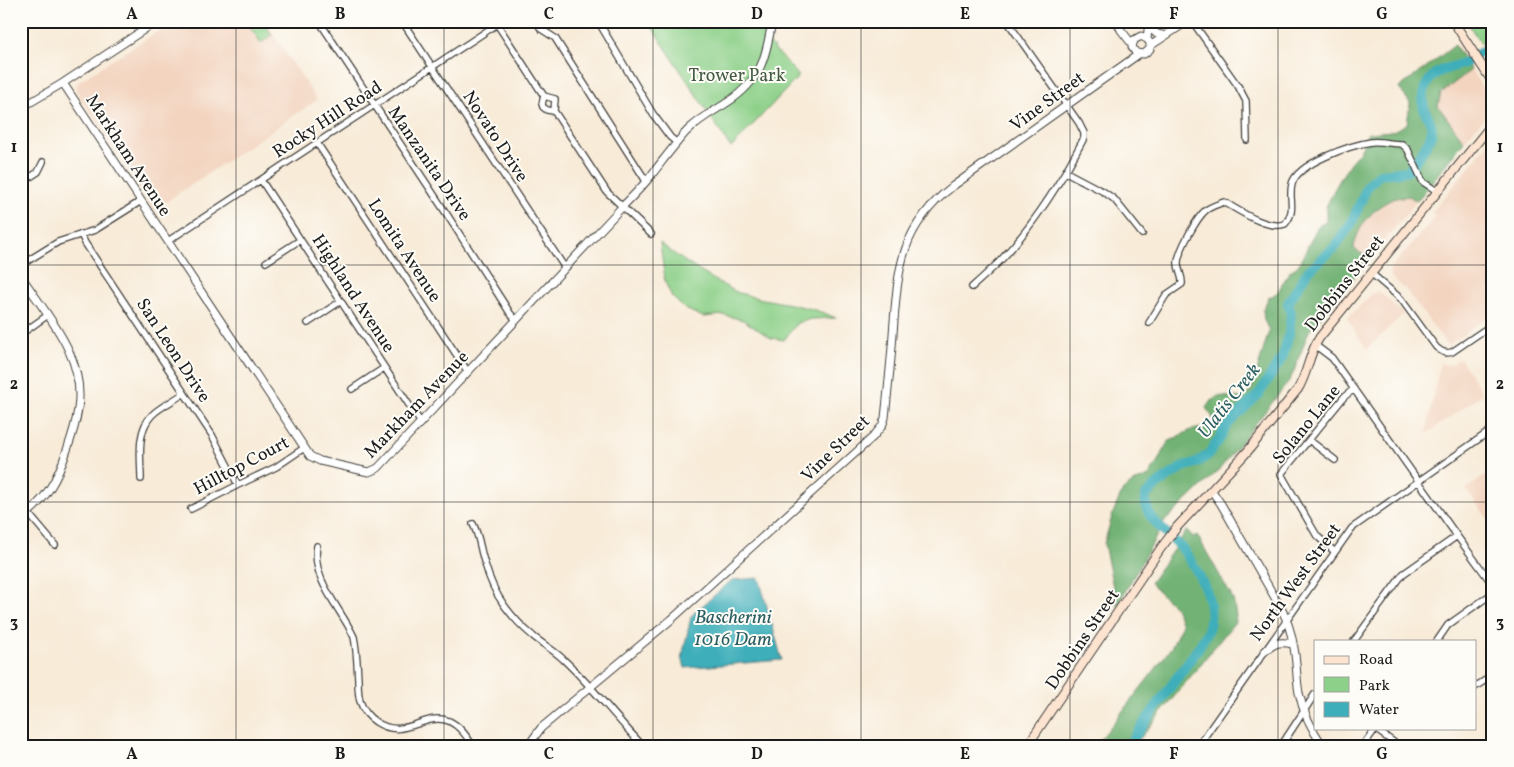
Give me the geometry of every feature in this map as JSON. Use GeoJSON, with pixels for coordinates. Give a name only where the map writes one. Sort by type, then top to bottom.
{"type":"FeatureCollection","features":[{"type":"Feature","properties":{"kind":"main road"},"geometry":{"type":"LineString","coordinates":[[1453,21],[1493,83]]}},
{"type":"Feature","properties":{"kind":"main road","name":"Dobbins Street"},"geometry":{"type":"LineString","coordinates":[[1027,746],[1161,548],[1177,527],[1247,452],[1298,389],[1315,345],[1493,123]]}},
{"type":"Feature","properties":{"kind":"street"},"geometry":{"type":"LineString","coordinates":[[21,108],[64,83],[157,21]]}},
{"type":"Feature","properties":{"kind":"street","name":"Manzanita Drive"},"geometry":{"type":"LineString","coordinates":[[319,21],[446,213],[510,314],[516,320]]}},
{"type":"Feature","properties":{"kind":"street","name":"Novato Drive"},"geometry":{"type":"LineString","coordinates":[[402,21],[565,268]]}},
{"type":"Feature","properties":{"kind":"street"},"geometry":{"type":"LineString","coordinates":[[536,21],[541,29],[555,38],[646,181]]}},
{"type":"Feature","properties":{"kind":"street"},"geometry":{"type":"LineString","coordinates":[[598,21],[653,114],[677,143]]}},
{"type":"Feature","properties":{"kind":"street","name":"Markham Avenue"},"geometry":{"type":"LineString","coordinates":[[64,83],[310,456],[320,461],[369,472],[378,468],[421,423],[646,181],[686,132],[700,119],[748,86],[765,58],[772,21]]}},
{"type":"Feature","properties":{"kind":"street"},"geometry":{"type":"LineString","coordinates":[[972,287],[1023,234],[1047,202],[1084,138],[1084,133],[1067,106],[1007,21]]}},
{"type":"Feature","properties":{"kind":"street"},"geometry":{"type":"LineString","coordinates":[[1114,21],[1121,30],[1141,43],[1149,23]]}},
{"type":"Feature","properties":{"kind":"street","name":"Vine Street"},"geometry":{"type":"LineString","coordinates":[[528,746],[541,728],[672,618],[873,437],[882,426],[885,418],[898,276],[902,256],[911,234],[925,212],[943,194],[1123,65],[1141,43],[1166,34],[1188,21]]}},
{"type":"Feature","properties":{"kind":"street"},"geometry":{"type":"LineString","coordinates":[[1192,21],[1238,86],[1246,101],[1247,140]]}},
{"type":"Feature","properties":{"kind":"street"},"geometry":{"type":"LineString","coordinates":[[500,23],[544,96],[555,100],[554,111],[607,192],[651,234]]}},
{"type":"Feature","properties":{"kind":"street","name":"Rocky Hill Road"},"geometry":{"type":"LineString","coordinates":[[168,241],[500,23]]}},
{"type":"Feature","properties":{"kind":"street"},"geometry":{"type":"LineString","coordinates":[[1149,23],[1157,34],[1166,34]]}},
{"type":"Feature","properties":{"kind":"street"},"geometry":{"type":"LineString","coordinates":[[544,96],[543,107],[554,111]]}},
{"type":"Feature","properties":{"kind":"street"},"geometry":{"type":"LineString","coordinates":[[1148,322],[1166,295],[1182,284],[1182,277],[1177,264],[1178,257],[1200,215],[1206,210],[1224,202],[1265,223],[1284,224],[1292,211],[1291,190],[1295,177],[1320,159],[1342,149],[1384,141],[1402,144],[1408,150],[1423,182],[1437,191]]}},
{"type":"Feature","properties":{"kind":"street","name":"Lomita Avenue"},"geometry":{"type":"LineString","coordinates":[[317,143],[468,372]]}},
{"type":"Feature","properties":{"kind":"street"},"geometry":{"type":"LineString","coordinates":[[21,183],[38,172],[43,162]]}},
{"type":"Feature","properties":{"kind":"street"},"geometry":{"type":"LineString","coordinates":[[1066,172],[1114,199],[1142,234]]}},
{"type":"Feature","properties":{"kind":"street","name":"Highland Avenue"},"geometry":{"type":"LineString","coordinates":[[261,180],[421,423]]}},
{"type":"Feature","properties":{"kind":"street"},"geometry":{"type":"LineString","coordinates":[[21,266],[58,242],[95,230],[142,201]]}},
{"type":"Feature","properties":{"kind":"street","name":"San Leon Drive"},"geometry":{"type":"LineString","coordinates":[[81,234],[85,243],[122,296],[212,435],[238,485]]}},
{"type":"Feature","properties":{"kind":"street"},"geometry":{"type":"LineString","coordinates":[[266,262],[300,240]]}},
{"type":"Feature","properties":{"kind":"street"},"geometry":{"type":"LineString","coordinates":[[1371,273],[1401,299],[1436,347],[1442,352],[1452,352],[1493,324]]}},
{"type":"Feature","properties":{"kind":"street"},"geometry":{"type":"LineString","coordinates":[[21,276],[68,348],[73,358],[79,385],[79,408],[76,422],[59,473],[46,496],[21,518]]}},
{"type":"Feature","properties":{"kind":"street"},"geometry":{"type":"LineString","coordinates":[[308,323],[341,301]]}},
{"type":"Feature","properties":{"kind":"street"},"geometry":{"type":"LineString","coordinates":[[21,334],[48,315]]}},
{"type":"Feature","properties":{"kind":"street"},"geometry":{"type":"LineString","coordinates":[[1315,345],[1332,358],[1493,585]]}},
{"type":"Feature","properties":{"kind":"street"},"geometry":{"type":"LineString","coordinates":[[352,389],[384,368]]}},
{"type":"Feature","properties":{"kind":"street","name":"Solano Lane"},"geometry":{"type":"LineString","coordinates":[[1335,552],[1317,536],[1281,474],[1344,397],[1354,389]]}},
{"type":"Feature","properties":{"kind":"street"},"geometry":{"type":"LineString","coordinates":[[141,480],[142,436],[147,422],[159,409],[184,393]]}},
{"type":"Feature","properties":{"kind":"street","name":"North West Street"},"geometry":{"type":"LineString","coordinates":[[1198,746],[1352,528],[1493,429]]}},
{"type":"Feature","properties":{"kind":"street"},"geometry":{"type":"LineString","coordinates":[[1309,440],[1335,460]]}},
{"type":"Feature","properties":{"kind":"street","name":"Hilltop Court"},"geometry":{"type":"LineString","coordinates":[[191,509],[276,467],[304,448]]}},
{"type":"Feature","properties":{"kind":"street"},"geometry":{"type":"LineString","coordinates":[[1212,491],[1287,621],[1293,644],[1297,678],[1304,711],[1317,737],[1324,746]]}},
{"type":"Feature","properties":{"kind":"street"},"geometry":{"type":"LineString","coordinates":[[28,513],[55,545]]}},
{"type":"Feature","properties":{"kind":"street"},"geometry":{"type":"LineString","coordinates":[[473,524],[485,564],[503,604],[532,636],[559,655],[596,692],[643,746]]}},
{"type":"Feature","properties":{"kind":"street"},"geometry":{"type":"LineString","coordinates":[[1355,640],[1403,574],[1457,536]]}},
{"type":"Feature","properties":{"kind":"street"},"geometry":{"type":"LineString","coordinates":[[317,546],[317,570],[354,637],[358,690],[365,712],[377,723],[393,729],[406,728],[433,720],[448,721],[456,726],[473,746]]}},
{"type":"Feature","properties":{"kind":"street"},"geometry":{"type":"LineString","coordinates":[[1438,640],[1448,625],[1493,593]]}},
{"type":"Feature","properties":{"kind":"street"},"geometry":{"type":"LineString","coordinates":[[1264,652],[1280,642],[1293,644]]}},
{"type":"Feature","properties":{"kind":"street"},"geometry":{"type":"LineString","coordinates":[[1476,686],[1493,675]]}},
{"type":"Feature","properties":{"kind":"street"},"geometry":{"type":"LineString","coordinates":[[1281,746],[1314,696]]}},
{"type":"Feature","properties":{"kind":"street"},"geometry":{"type":"LineString","coordinates":[[1363,746],[1374,730]]}},
{"type":"Feature","properties":{"kind":"street"},"geometry":{"type":"LineString","coordinates":[[1376,730],[1399,746]]}},
{"type":"Feature","properties":{"kind":"shaded area"},"geometry":{"type":"Polygon","coordinates":[[[174,21],[265,21],[317,100],[154,210],[75,89],[78,82],[174,21]]]}},
{"type":"Feature","properties":{"kind":"shaded area"},"geometry":{"type":"Polygon","coordinates":[[[1471,70],[1492,102],[1492,109],[1464,141],[1438,106],[1441,93],[1471,70]]]}},
{"type":"Feature","properties":{"kind":"shaded area"},"geometry":{"type":"Polygon","coordinates":[[[1493,137],[1493,294],[1480,278],[1493,295],[1493,313],[1448,346],[1406,290],[1391,277],[1390,269],[1435,217],[1432,212],[1493,137]]]}},
{"type":"Feature","properties":{"kind":"shaded area"},"geometry":{"type":"Polygon","coordinates":[[[1409,196],[1417,201],[1369,258],[1354,249],[1359,229],[1368,218],[1384,204],[1395,198],[1409,196]]]}},
{"type":"Feature","properties":{"kind":"shaded area"},"geometry":{"type":"Polygon","coordinates":[[[1379,291],[1403,314],[1367,349],[1347,319],[1373,293],[1379,291]]]}},
{"type":"Feature","properties":{"kind":"shaded area"},"geometry":{"type":"Polygon","coordinates":[[[1460,358],[1483,394],[1426,434],[1440,363],[1446,365],[1453,364],[1460,358]]]}},
{"type":"Feature","properties":{"kind":"shaded area"},"geometry":{"type":"Polygon","coordinates":[[[1493,470],[1493,526],[1466,489],[1493,470]]]}},
{"type":"Feature","properties":{"kind":"green space"},"geometry":{"type":"Polygon","coordinates":[[[252,21],[263,21],[272,35],[261,43],[248,24],[252,21]]]}},
{"type":"Feature","properties":{"kind":"green space","name":"Trower Park"},"geometry":{"type":"Polygon","coordinates":[[[648,21],[754,21],[774,49],[799,76],[731,148],[648,21]]]}},
{"type":"Feature","properties":{"kind":"green space"},"geometry":{"type":"Polygon","coordinates":[[[1466,21],[1493,21],[1493,47],[1487,52],[1466,21]]]}},
{"type":"Feature","properties":{"kind":"green space"},"geometry":{"type":"Polygon","coordinates":[[[1455,45],[1471,70],[1441,93],[1438,106],[1464,141],[1417,201],[1409,196],[1393,199],[1379,207],[1367,219],[1358,233],[1354,249],[1369,258],[1309,331],[1290,380],[1219,470],[1165,521],[1117,606],[1104,544],[1113,513],[1123,490],[1134,482],[1149,476],[1168,442],[1193,429],[1214,427],[1212,416],[1206,408],[1210,402],[1218,396],[1241,398],[1251,391],[1269,331],[1264,320],[1263,310],[1268,298],[1277,293],[1290,271],[1298,266],[1318,226],[1326,222],[1326,207],[1334,190],[1349,164],[1360,151],[1368,133],[1393,131],[1407,124],[1410,103],[1399,88],[1455,45]]]}},
{"type":"Feature","properties":{"kind":"green space"},"geometry":{"type":"Polygon","coordinates":[[[660,243],[695,268],[739,293],[812,309],[836,318],[811,319],[797,323],[784,340],[771,338],[743,320],[724,315],[703,317],[685,309],[672,297],[665,282],[660,243]]]}},
{"type":"Feature","properties":{"kind":"green space"},"geometry":{"type":"Polygon","coordinates":[[[1187,530],[1193,537],[1197,535],[1233,599],[1236,616],[1235,622],[1134,746],[1093,746],[1104,735],[1157,667],[1172,646],[1182,624],[1175,607],[1150,583],[1187,530]]]}},
{"type":"Feature","properties":{"kind":"water","name":"Bascherini 1016 Dam"},"geometry":{"type":"Polygon","coordinates":[[[759,578],[782,660],[685,668],[682,657],[691,617],[694,613],[732,580],[759,578]]]}},
{"type":"Feature","properties":{"kind":"waterway","name":"Ulatis Creek"},"geometry":{"type":"LineString","coordinates":[[1128,746],[1199,647],[1210,622],[1210,606],[1206,590],[1199,575],[1182,548],[1151,517],[1146,503],[1146,495],[1159,483],[1183,467],[1196,463],[1208,455],[1226,426],[1259,394],[1283,356],[1289,334],[1291,314],[1288,303],[1307,272],[1334,248],[1351,224],[1368,185],[1380,174],[1408,171],[1427,144],[1432,128],[1424,108],[1423,99],[1429,81],[1439,72],[1464,63],[1493,43]]}}]}
